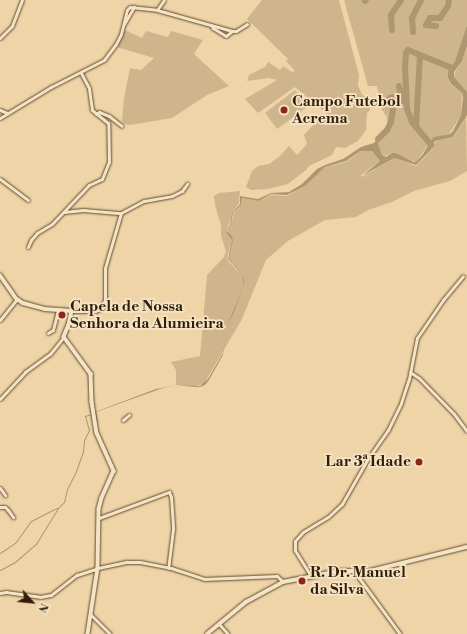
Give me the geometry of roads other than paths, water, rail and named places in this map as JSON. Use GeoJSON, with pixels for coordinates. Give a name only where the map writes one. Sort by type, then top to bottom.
{"type":"FeatureCollection","features":[{"type":"Feature","properties":{"kind":"street"},"geometry":{"type":"LineString","coordinates":[[0,38],[12,26],[22,0]]}},
{"type":"Feature","properties":{"kind":"street"},"geometry":{"type":"LineString","coordinates":[[157,10],[164,0]]}},
{"type":"Feature","properties":{"kind":"street"},"geometry":{"type":"LineString","coordinates":[[0,118],[51,87],[81,74],[108,57],[116,44],[128,8],[134,7],[157,10],[232,31],[236,31],[247,24]]}},
{"type":"Feature","properties":{"kind":"street"},"geometry":{"type":"LineString","coordinates":[[211,25],[213,28],[226,36],[232,31]]}},
{"type":"Feature","properties":{"kind":"street"},"geometry":{"type":"LineString","coordinates":[[28,247],[31,240],[37,233],[52,224],[89,185],[102,178],[110,162],[108,123],[96,114],[91,107],[89,88],[81,74]]}},
{"type":"Feature","properties":{"kind":"street"},"geometry":{"type":"LineString","coordinates":[[0,110],[7,114]]}},
{"type":"Feature","properties":{"kind":"street"},"geometry":{"type":"LineString","coordinates":[[96,114],[99,112],[109,116],[122,126]]}},
{"type":"Feature","properties":{"kind":"street"},"geometry":{"type":"LineString","coordinates":[[0,179],[28,200]]}},
{"type":"Feature","properties":{"kind":"street"},"geometry":{"type":"LineString","coordinates":[[64,212],[83,210],[121,212],[144,201],[172,196],[182,191],[187,184]]}},
{"type":"Feature","properties":{"kind":"street"},"geometry":{"type":"LineString","coordinates":[[0,275],[17,299],[23,303],[45,309],[72,312],[95,311],[100,309],[105,300],[105,268],[121,212]]}},
{"type":"Feature","properties":{"kind":"street"},"geometry":{"type":"LineString","coordinates":[[311,576],[295,550],[296,541],[302,532],[328,517],[342,504],[367,460],[388,430],[402,402],[417,338],[443,300],[463,276]]}},
{"type":"Feature","properties":{"kind":"street"},"geometry":{"type":"LineString","coordinates":[[0,320],[17,299]]}},
{"type":"Feature","properties":{"kind":"street"},"geometry":{"type":"LineString","coordinates":[[48,333],[54,330],[58,310]]}},
{"type":"Feature","properties":{"kind":"street"},"geometry":{"type":"LineString","coordinates":[[0,399],[25,372],[50,354],[64,337],[72,312]]}},
{"type":"Feature","properties":{"kind":"street"},"geometry":{"type":"LineString","coordinates":[[64,337],[91,374],[92,402],[98,433],[114,471],[102,498],[99,518],[98,568],[88,634]]}},
{"type":"Feature","properties":{"kind":"street"},"geometry":{"type":"LineString","coordinates":[[410,372],[419,378],[454,414],[467,431]]}},
{"type":"Feature","properties":{"kind":"street"},"geometry":{"type":"LineString","coordinates":[[123,420],[129,415]]}},
{"type":"Feature","properties":{"kind":"street"},"geometry":{"type":"LineString","coordinates":[[0,488],[5,495]]}},
{"type":"Feature","properties":{"kind":"street"},"geometry":{"type":"LineString","coordinates":[[99,518],[169,492],[171,497],[173,529],[168,568]]}},
{"type":"Feature","properties":{"kind":"street"},"geometry":{"type":"LineString","coordinates":[[0,507],[4,507],[8,510],[13,517]]}},
{"type":"Feature","properties":{"kind":"street"},"geometry":{"type":"LineString","coordinates":[[207,634],[246,602],[283,582],[339,571],[370,571],[467,548]]}},
{"type":"Feature","properties":{"kind":"street"},"geometry":{"type":"LineString","coordinates":[[0,593],[6,592],[40,597],[51,595],[77,575],[98,568],[127,562],[140,562],[168,568],[204,579],[277,576],[283,582]]}},
{"type":"Feature","properties":{"kind":"street"},"geometry":{"type":"LineString","coordinates":[[356,572],[358,578],[400,634]]}},
{"type":"Feature","properties":{"kind":"street"},"geometry":{"type":"LineString","coordinates":[[90,614],[110,634]]}},
{"type":"Feature","properties":{"kind":"street"},"geometry":{"type":"LineString","coordinates":[[219,624],[228,634]]}},
{"type":"Feature","properties":{"kind":"waterway"},"geometry":{"type":"LineString","coordinates":[[392,30],[391,15],[401,0]]}},
{"type":"Feature","properties":{"kind":"waterway"},"geometry":{"type":"LineString","coordinates":[[413,32],[412,18],[421,0]]}},
{"type":"Feature","properties":{"kind":"waterway"},"geometry":{"type":"LineString","coordinates":[[436,26],[426,25],[430,18],[440,18],[448,6],[449,0]]}},
{"type":"Feature","properties":{"kind":"waterway"},"geometry":{"type":"LineString","coordinates":[[420,55],[408,50],[406,53],[405,66],[407,109],[412,122],[431,145]]}},
{"type":"Feature","properties":{"kind":"waterway"},"geometry":{"type":"LineString","coordinates":[[416,127],[420,55],[453,68]]}},
{"type":"Feature","properties":{"kind":"waterway"},"geometry":{"type":"LineString","coordinates":[[399,86],[402,103]]}},
{"type":"Feature","properties":{"kind":"waterway"},"geometry":{"type":"LineString","coordinates":[[378,139],[387,130],[391,122],[393,109],[390,98],[406,93]]}},
{"type":"Feature","properties":{"kind":"waterway"},"geometry":{"type":"LineString","coordinates":[[0,570],[15,562],[36,544],[58,508],[64,502],[67,489],[83,452],[84,440],[89,430],[85,416],[91,414]]}},
{"type":"Feature","properties":{"kind":"waterway"},"geometry":{"type":"LineString","coordinates":[[0,553],[15,543],[31,521],[57,508]]}},
{"type":"Feature","properties":{"kind":"place","name":"Campo Futebol Acrema"},"geometry":{"type":"Point","coordinates":[284,110]}},
{"type":"Feature","properties":{"kind":"place","name":"Capela de Nossa Senhora da Alumieira"},"geometry":{"type":"Point","coordinates":[62,315]}},
{"type":"Feature","properties":{"kind":"place","name":"Lar 3ª Idade"},"geometry":{"type":"Point","coordinates":[419,462]}},
{"type":"Feature","properties":{"kind":"place","name":"R. Dr. Manuel da Silva"},"geometry":{"type":"Point","coordinates":[302,581]}}]}
